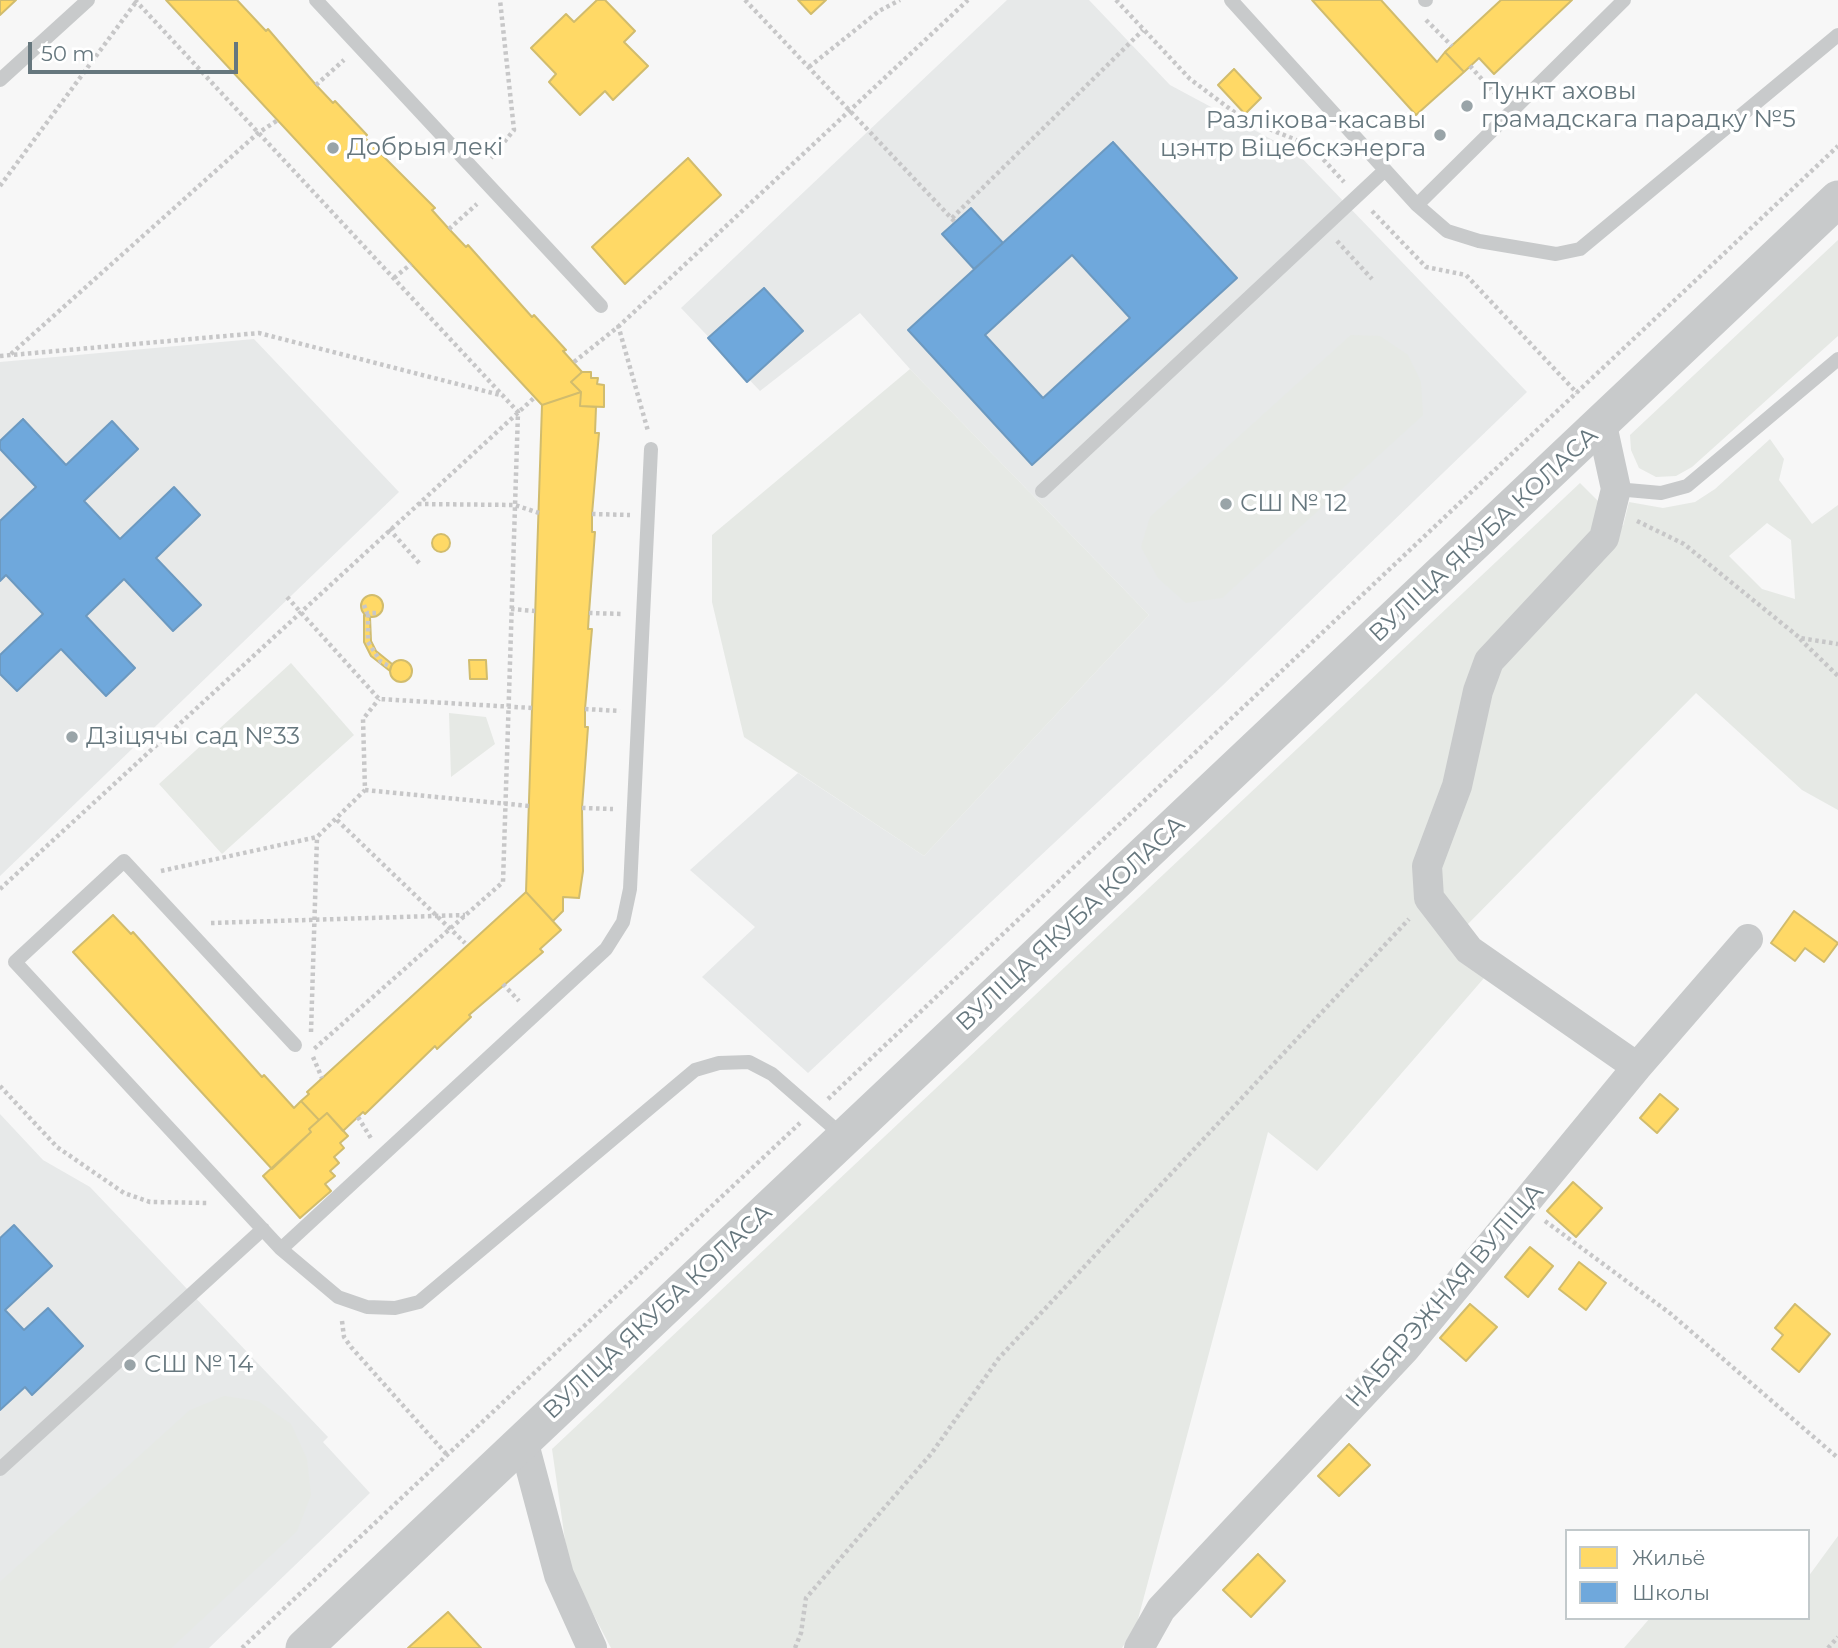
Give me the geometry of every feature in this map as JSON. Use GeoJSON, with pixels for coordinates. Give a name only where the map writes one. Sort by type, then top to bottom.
{"type":"FeatureCollection","features":[{"type":"Feature","properties":{"kind":"street","name":"ВУЛІЦА ЯКУБА КОЛАСА"},"geometry":{"type":"LineString","coordinates":[[304,1648],[1602,425],[1838,199]]}},
{"type":"Feature","properties":{"kind":"street"},"geometry":{"type":"LineString","coordinates":[[1602,425],[1614,499],[1604,538],[1489,660],[1478,691],[1457,786],[1427,866],[1429,898],[1469,950],[1637,1066]]}},
{"type":"Feature","properties":{"kind":"street","name":"НАБЯРЭЖНАЯ ВУЛІЦА"},"geometry":{"type":"LineString","coordinates":[[1139,1648],[1161,1609],[1405,1349],[1525,1206],[1637,1066],[1748,939]]}},
{"type":"Feature","properties":{"kind":"street"},"geometry":{"type":"LineString","coordinates":[[523,1440],[559,1575],[592,1648]]}},
{"type":"Feature","properties":{"kind":"lane"},"geometry":{"type":"LineString","coordinates":[[0,80],[88,0]]}},
{"type":"Feature","properties":{"kind":"lane"},"geometry":{"type":"LineString","coordinates":[[316,0],[601,306]]}},
{"type":"Feature","properties":{"kind":"lane"},"geometry":{"type":"LineString","coordinates":[[1231,0],[1417,205],[1447,231],[1479,241],[1556,254],[1580,249],[1838,35]]}},
{"type":"Feature","properties":{"kind":"lane"},"geometry":{"type":"LineString","coordinates":[[1417,205],[1513,113],[1624,0]]}},
{"type":"Feature","properties":{"kind":"lane"},"geometry":{"type":"LineString","coordinates":[[1042,491],[1385,170]]}},
{"type":"Feature","properties":{"kind":"lane"},"geometry":{"type":"LineString","coordinates":[[1614,499],[1661,494],[1687,485],[1838,359]]}},
{"type":"Feature","properties":{"kind":"lane"},"geometry":{"type":"LineString","coordinates":[[281,1249],[606,949],[623,922],[630,889],[651,449]]}},
{"type":"Feature","properties":{"kind":"lane"},"geometry":{"type":"LineString","coordinates":[[295,1045],[124,861],[15,962],[281,1249],[338,1297],[367,1307],[396,1308],[419,1302],[695,1070],[719,1063],[748,1062],[772,1074],[844,1137]]}},
{"type":"Feature","properties":{"kind":"lane"},"geometry":{"type":"LineString","coordinates":[[0,1469],[263,1229]]}},
{"type":"Feature","properties":{"kind":"path"},"geometry":{"type":"LineString","coordinates":[[478,173],[514,130],[500,0]]}},
{"type":"Feature","properties":{"kind":"path"},"geometry":{"type":"LineString","coordinates":[[745,0],[953,220],[1143,30]]}},
{"type":"Feature","properties":{"kind":"path"},"geometry":{"type":"LineString","coordinates":[[809,67],[879,11],[900,0]]}},
{"type":"Feature","properties":{"kind":"path"},"geometry":{"type":"LineString","coordinates":[[574,362],[619,326],[968,0]]}},
{"type":"Feature","properties":{"kind":"path"},"geometry":{"type":"LineString","coordinates":[[1115,0],[1190,79],[1242,118],[1311,146],[1426,267],[1466,275],[1577,393]]}},
{"type":"Feature","properties":{"kind":"path"},"geometry":{"type":"LineString","coordinates":[[0,186],[136,1],[518,412],[503,883],[311,1052]]}},
{"type":"Feature","properties":{"kind":"path"},"geometry":{"type":"LineString","coordinates":[[1423,17],[1452,46]]}},
{"type":"Feature","properties":{"kind":"path"},"geometry":{"type":"LineString","coordinates":[[316,85],[359,46]]}},
{"type":"Feature","properties":{"kind":"path"},"geometry":{"type":"LineString","coordinates":[[1470,66],[1513,113]]}},
{"type":"Feature","properties":{"kind":"path"},"geometry":{"type":"LineString","coordinates":[[11,355],[258,133],[278,120]]}},
{"type":"Feature","properties":{"kind":"path"},"geometry":{"type":"LineString","coordinates":[[242,1648],[815,1110],[858,1074],[1838,146]]}},
{"type":"Feature","properties":{"kind":"path"},"geometry":{"type":"LineString","coordinates":[[449,229],[494,189]]}},
{"type":"Feature","properties":{"kind":"path"},"geometry":{"type":"LineString","coordinates":[[1337,241],[1372,279]]}},
{"type":"Feature","properties":{"kind":"path"},"geometry":{"type":"LineString","coordinates":[[394,278],[411,264]]}},
{"type":"Feature","properties":{"kind":"path"},"geometry":{"type":"LineString","coordinates":[[601,306],[619,326],[646,417],[651,449]]}},
{"type":"Feature","properties":{"kind":"path"},"geometry":{"type":"LineString","coordinates":[[0,356],[259,332],[504,396]]}},
{"type":"Feature","properties":{"kind":"path"},"geometry":{"type":"LineString","coordinates":[[0,889],[535,397]]}},
{"type":"Feature","properties":{"kind":"path"},"geometry":{"type":"LineString","coordinates":[[1614,499],[1684,544],[1800,638],[1838,676]]}},
{"type":"Feature","properties":{"kind":"path"},"geometry":{"type":"LineString","coordinates":[[417,504],[515,505],[539,513]]}},
{"type":"Feature","properties":{"kind":"path"},"geometry":{"type":"LineString","coordinates":[[592,514],[648,516]]}},
{"type":"Feature","properties":{"kind":"path"},"geometry":{"type":"LineString","coordinates":[[389,529],[420,564]]}},
{"type":"Feature","properties":{"kind":"path"},"geometry":{"type":"LineString","coordinates":[[288,597],[379,699],[532,708]]}},
{"type":"Feature","properties":{"kind":"path"},"geometry":{"type":"LineString","coordinates":[[364,604],[368,614],[366,630],[371,644],[381,662],[391,667]]}},
{"type":"Feature","properties":{"kind":"path"},"geometry":{"type":"LineString","coordinates":[[511,609],[535,611]]}},
{"type":"Feature","properties":{"kind":"path"},"geometry":{"type":"LineString","coordinates":[[368,614],[377,613]]}},
{"type":"Feature","properties":{"kind":"path"},"geometry":{"type":"LineString","coordinates":[[589,613],[644,615]]}},
{"type":"Feature","properties":{"kind":"path"},"geometry":{"type":"LineString","coordinates":[[1800,638],[1836,643]]}},
{"type":"Feature","properties":{"kind":"path"},"geometry":{"type":"LineString","coordinates":[[152,873],[317,837],[365,790],[363,719],[379,699]]}},
{"type":"Feature","properties":{"kind":"path"},"geometry":{"type":"LineString","coordinates":[[585,709],[639,711]]}},
{"type":"Feature","properties":{"kind":"path"},"geometry":{"type":"LineString","coordinates":[[365,790],[505,806],[529,806]]}},
{"type":"Feature","properties":{"kind":"path"},"geometry":{"type":"LineString","coordinates":[[582,808],[634,810]]}},
{"type":"Feature","properties":{"kind":"path"},"geometry":{"type":"LineString","coordinates":[[337,820],[465,943]]}},
{"type":"Feature","properties":{"kind":"path"},"geometry":{"type":"LineString","coordinates":[[317,837],[311,1052],[322,1078]]}},
{"type":"Feature","properties":{"kind":"path"},"geometry":{"type":"LineString","coordinates":[[795,1648],[801,1633],[806,1598],[931,1454],[999,1358],[1429,898]]}},
{"type":"Feature","properties":{"kind":"path"},"geometry":{"type":"LineString","coordinates":[[200,923],[466,915]]}},
{"type":"Feature","properties":{"kind":"path"},"geometry":{"type":"LineString","coordinates":[[0,1086],[57,1147],[124,1192],[150,1202],[239,1203]]}},
{"type":"Feature","properties":{"kind":"path"},"geometry":{"type":"LineString","coordinates":[[1525,1206],[1671,1314],[1838,1458]]}},
{"type":"Feature","properties":{"kind":"path"},"geometry":{"type":"LineString","coordinates":[[351,1347],[448,1456]]}},
{"type":"Feature","properties":{"kind":"path"},"geometry":{"type":"LineString","coordinates":[[1828,1648],[1838,1637]]}},
{"type":"Feature","properties":{"kind":"shaded area","name":"СШ № 12"},"geometry":{"type":"Polygon","coordinates":[[[1007,0],[1089,0],[1170,85],[1297,153],[1527,392],[1221,687],[808,1073],[702,977],[755,927],[690,870],[798,773],[924,856],[1149,615],[910,369],[860,313],[760,391],[681,308],[1007,0]]]}},
{"type":"Feature","properties":{"kind":"shaded area"},"geometry":{"type":"Polygon","coordinates":[[[1838,240],[1838,336],[1692,467],[1676,476],[1656,477],[1639,468],[1631,450],[1630,435],[1838,240]]]}},
{"type":"Feature","properties":{"kind":"shaded area"},"geometry":{"type":"Polygon","coordinates":[[[1351,335],[1380,336],[1408,355],[1421,382],[1423,415],[1222,598],[1186,603],[1158,578],[1141,547],[1150,517],[1351,335]]]}},
{"type":"Feature","properties":{"kind":"shaded area","name":"Дзіцячы сад №33"},"geometry":{"type":"Polygon","coordinates":[[[254,339],[399,492],[0,876],[0,362],[254,339]]]}},
{"type":"Feature","properties":{"kind":"shaded area"},"geometry":{"type":"Polygon","coordinates":[[[910,369],[1149,615],[924,856],[744,737],[712,602],[712,535],[910,369]]]}},
{"type":"Feature","properties":{"kind":"shaded area"},"geometry":{"type":"Polygon","coordinates":[[[1770,439],[1784,459],[1779,480],[1812,524],[1838,505],[1838,810],[1802,790],[1696,693],[1464,928],[1497,963],[1317,1171],[1268,1132],[1137,1623],[1122,1648],[611,1648],[569,1568],[552,1449],[1580,483],[1623,526],[1629,502],[1663,508],[1695,502],[1715,489],[1770,439]],[[1767,523],[1729,556],[1762,589],[1795,599],[1791,540],[1767,523]]]}},
{"type":"Feature","properties":{"kind":"shaded area"},"geometry":{"type":"Polygon","coordinates":[[[291,663],[354,735],[222,854],[159,784],[291,663]]]}},
{"type":"Feature","properties":{"kind":"shaded area"},"geometry":{"type":"Polygon","coordinates":[[[449,713],[486,717],[495,744],[451,777],[449,713]]]}},
{"type":"Feature","properties":{"kind":"shaded area","name":"СШ № 14"},"geometry":{"type":"Polygon","coordinates":[[[0,1114],[43,1160],[90,1187],[328,1437],[323,1442],[370,1493],[209,1648],[0,1648],[0,1114]]]}},
{"type":"Feature","properties":{"kind":"shaded area"},"geometry":{"type":"Polygon","coordinates":[[[224,1396],[258,1401],[291,1424],[307,1459],[311,1495],[297,1531],[171,1648],[0,1648],[0,1582],[190,1410],[224,1396]]]}},
{"type":"Feature","properties":{"kind":"shaded area"},"geometry":{"type":"Polygon","coordinates":[[[1838,1536],[1838,1648],[1624,1648],[1648,1620],[1810,1620],[1810,1574],[1838,1536]]]}},
{"type":"Feature","properties":{"kind":"building: Жильё"},"geometry":{"type":"Polygon","coordinates":[[[0,0],[16,0],[0,15],[0,0]]]}},
{"type":"Feature","properties":{"kind":"building: Жильё"},"geometry":{"type":"Polygon","coordinates":[[[166,0],[237,0],[266,31],[268,29],[316,85],[367,135],[364,137],[435,208],[432,210],[449,229],[466,247],[468,245],[532,317],[534,315],[566,350],[563,351],[582,372],[571,382],[581,392],[542,405],[166,0]]]}},
{"type":"Feature","properties":{"kind":"building: Жильё"},"geometry":{"type":"Polygon","coordinates":[[[597,0],[605,0],[635,31],[624,42],[648,66],[613,100],[605,91],[580,115],[549,82],[556,74],[531,48],[566,14],[574,22],[597,0]]]}},
{"type":"Feature","properties":{"kind":"building: Жильё"},"geometry":{"type":"Polygon","coordinates":[[[798,0],[826,0],[811,14],[798,0]]]}},
{"type":"Feature","properties":{"kind":"building: Жильё"},"geometry":{"type":"Polygon","coordinates":[[[1312,0],[1381,0],[1437,62],[1445,52],[1464,72],[1416,115],[1312,0]]]}},
{"type":"Feature","properties":{"kind":"building: Жильё"},"geometry":{"type":"Polygon","coordinates":[[[1501,0],[1572,0],[1494,74],[1479,58],[1464,72],[1445,52],[1501,0]]]}},
{"type":"Feature","properties":{"kind":"building: Жильё"},"geometry":{"type":"Polygon","coordinates":[[[1234,69],[1261,98],[1245,114],[1218,85],[1234,69]]]}},
{"type":"Feature","properties":{"kind":"building: Жильё"},"geometry":{"type":"Polygon","coordinates":[[[688,158],[721,195],[625,284],[592,247],[688,158]]]}},
{"type":"Feature","properties":{"kind":"building: Жильё"},"geometry":{"type":"Polygon","coordinates":[[[582,372],[591,372],[591,378],[598,378],[597,384],[604,385],[604,407],[580,406],[581,392],[571,382],[582,372]]]}},
{"type":"Feature","properties":{"kind":"building: Жильё"},"geometry":{"type":"Polygon","coordinates":[[[581,392],[580,406],[596,407],[595,433],[599,433],[592,514],[592,532],[595,532],[588,629],[592,629],[585,709],[585,727],[588,727],[582,808],[583,871],[579,898],[563,897],[563,911],[553,921],[526,892],[542,405],[581,392]]]}},
{"type":"Feature","properties":{"kind":"building: Жильё"},"geometry":{"type":"Polygon","coordinates":[[[441,534],[447,537],[450,543],[447,549],[441,552],[435,549],[432,543],[435,537],[441,534]]]}},
{"type":"Feature","properties":{"kind":"building: Жильё"},"geometry":{"type":"Polygon","coordinates":[[[368,595],[376,595],[383,602],[383,610],[376,617],[368,617],[361,610],[361,602],[368,595]]]}},
{"type":"Feature","properties":{"kind":"building: Жильё"},"geometry":{"type":"Polygon","coordinates":[[[364,615],[370,617],[371,641],[376,651],[392,664],[390,671],[371,656],[364,642],[364,615]]]}},
{"type":"Feature","properties":{"kind":"building: Жильё"},"geometry":{"type":"Polygon","coordinates":[[[397,660],[405,660],[412,667],[412,675],[405,682],[397,682],[390,675],[390,667],[397,660]]]}},
{"type":"Feature","properties":{"kind":"building: Жильё"},"geometry":{"type":"Polygon","coordinates":[[[469,660],[486,660],[487,679],[470,679],[469,660]]]}},
{"type":"Feature","properties":{"kind":"building: Жильё"},"geometry":{"type":"Polygon","coordinates":[[[526,892],[561,930],[540,949],[543,952],[469,1015],[471,1017],[437,1049],[435,1046],[365,1114],[363,1112],[343,1131],[327,1113],[319,1120],[301,1101],[309,1094],[307,1092],[526,892]]]}},
{"type":"Feature","properties":{"kind":"building: Жильё"},"geometry":{"type":"Polygon","coordinates":[[[1794,911],[1838,943],[1824,962],[1805,948],[1795,961],[1771,943],[1794,911]]]}},
{"type":"Feature","properties":{"kind":"building: Жильё"},"geometry":{"type":"Polygon","coordinates":[[[113,915],[131,934],[133,932],[262,1077],[264,1075],[294,1108],[301,1101],[319,1120],[309,1129],[311,1132],[272,1169],[73,952],[113,915]]]}},
{"type":"Feature","properties":{"kind":"building: Жильё"},"geometry":{"type":"Polygon","coordinates":[[[1660,1094],[1678,1109],[1657,1133],[1640,1118],[1660,1094]]]}},
{"type":"Feature","properties":{"kind":"building: Жильё"},"geometry":{"type":"Polygon","coordinates":[[[327,1113],[348,1136],[340,1143],[344,1148],[334,1157],[339,1163],[330,1171],[335,1176],[325,1184],[331,1191],[300,1218],[263,1176],[311,1132],[309,1129],[327,1113]]]}},
{"type":"Feature","properties":{"kind":"building: Жильё"},"geometry":{"type":"Polygon","coordinates":[[[1573,1182],[1602,1208],[1576,1237],[1547,1211],[1573,1182]]]}},
{"type":"Feature","properties":{"kind":"building: Жильё"},"geometry":{"type":"Polygon","coordinates":[[[1530,1247],[1553,1266],[1528,1297],[1505,1277],[1530,1247]]]}},
{"type":"Feature","properties":{"kind":"building: Жильё"},"geometry":{"type":"Polygon","coordinates":[[[1579,1262],[1606,1283],[1586,1310],[1559,1289],[1579,1262]]]}},
{"type":"Feature","properties":{"kind":"building: Жильё"},"geometry":{"type":"Polygon","coordinates":[[[1470,1304],[1497,1327],[1466,1361],[1440,1338],[1470,1304]]]}},
{"type":"Feature","properties":{"kind":"building: Жильё"},"geometry":{"type":"Polygon","coordinates":[[[1795,1304],[1830,1334],[1799,1372],[1772,1349],[1783,1335],[1775,1328],[1795,1304]]]}},
{"type":"Feature","properties":{"kind":"building: Жильё"},"geometry":{"type":"Polygon","coordinates":[[[1349,1444],[1370,1465],[1339,1496],[1318,1476],[1349,1444]]]}},
{"type":"Feature","properties":{"kind":"building: Жильё"},"geometry":{"type":"Polygon","coordinates":[[[1258,1554],[1285,1581],[1251,1617],[1223,1590],[1258,1554]]]}},
{"type":"Feature","properties":{"kind":"building: Жильё"},"geometry":{"type":"Polygon","coordinates":[[[448,1612],[481,1648],[408,1648],[448,1612]]]}},
{"type":"Feature","properties":{"kind":"building: Школы"},"geometry":{"type":"Polygon","coordinates":[[[1113,142],[1237,278],[1032,465],[908,330],[1113,142]],[[1072,255],[985,335],[1043,398],[1130,318],[1072,255]]]}},
{"type":"Feature","properties":{"kind":"building: Школы"},"geometry":{"type":"Polygon","coordinates":[[[971,208],[1003,243],[974,269],[942,234],[971,208]]]}},
{"type":"Feature","properties":{"kind":"building: Школы"},"geometry":{"type":"Polygon","coordinates":[[[764,288],[803,331],[747,382],[708,338],[764,288]]]}},
{"type":"Feature","properties":{"kind":"building: Школы"},"geometry":{"type":"Polygon","coordinates":[[[23,419],[66,465],[112,421],[138,449],[84,501],[120,539],[174,487],[200,515],[156,558],[201,605],[173,631],[124,579],[86,616],[135,668],[106,696],[61,649],[17,691],[0,674],[0,655],[43,614],[6,575],[0,581],[0,521],[36,487],[0,449],[0,441],[23,419]]]}},
{"type":"Feature","properties":{"kind":"building: Школы"},"geometry":{"type":"Polygon","coordinates":[[[14,1225],[52,1266],[5,1310],[24,1330],[48,1308],[83,1346],[32,1395],[25,1387],[0,1410],[0,1238],[14,1225]]]}},
{"type":"Feature","properties":{"kind":"place","name":"Пункт аховы грамадскага парадку №5"},"geometry":{"type":"Point","coordinates":[1467,106]}},
{"type":"Feature","properties":{"kind":"place","name":"Разлікова-касавы цэнтр Віцебскэнерга"},"geometry":{"type":"Point","coordinates":[1440,135]}},
{"type":"Feature","properties":{"kind":"place","name":"Добрыя лекі"},"geometry":{"type":"Point","coordinates":[333,148]}},
{"type":"Feature","properties":{"kind":"place","name":"СШ № 12"},"geometry":{"type":"Point","coordinates":[1226,504]}},
{"type":"Feature","properties":{"kind":"place","name":"Дзіцячы сад №33"},"geometry":{"type":"Point","coordinates":[72,737]}},
{"type":"Feature","properties":{"kind":"place","name":"СШ № 14"},"geometry":{"type":"Point","coordinates":[130,1365]}}]}
